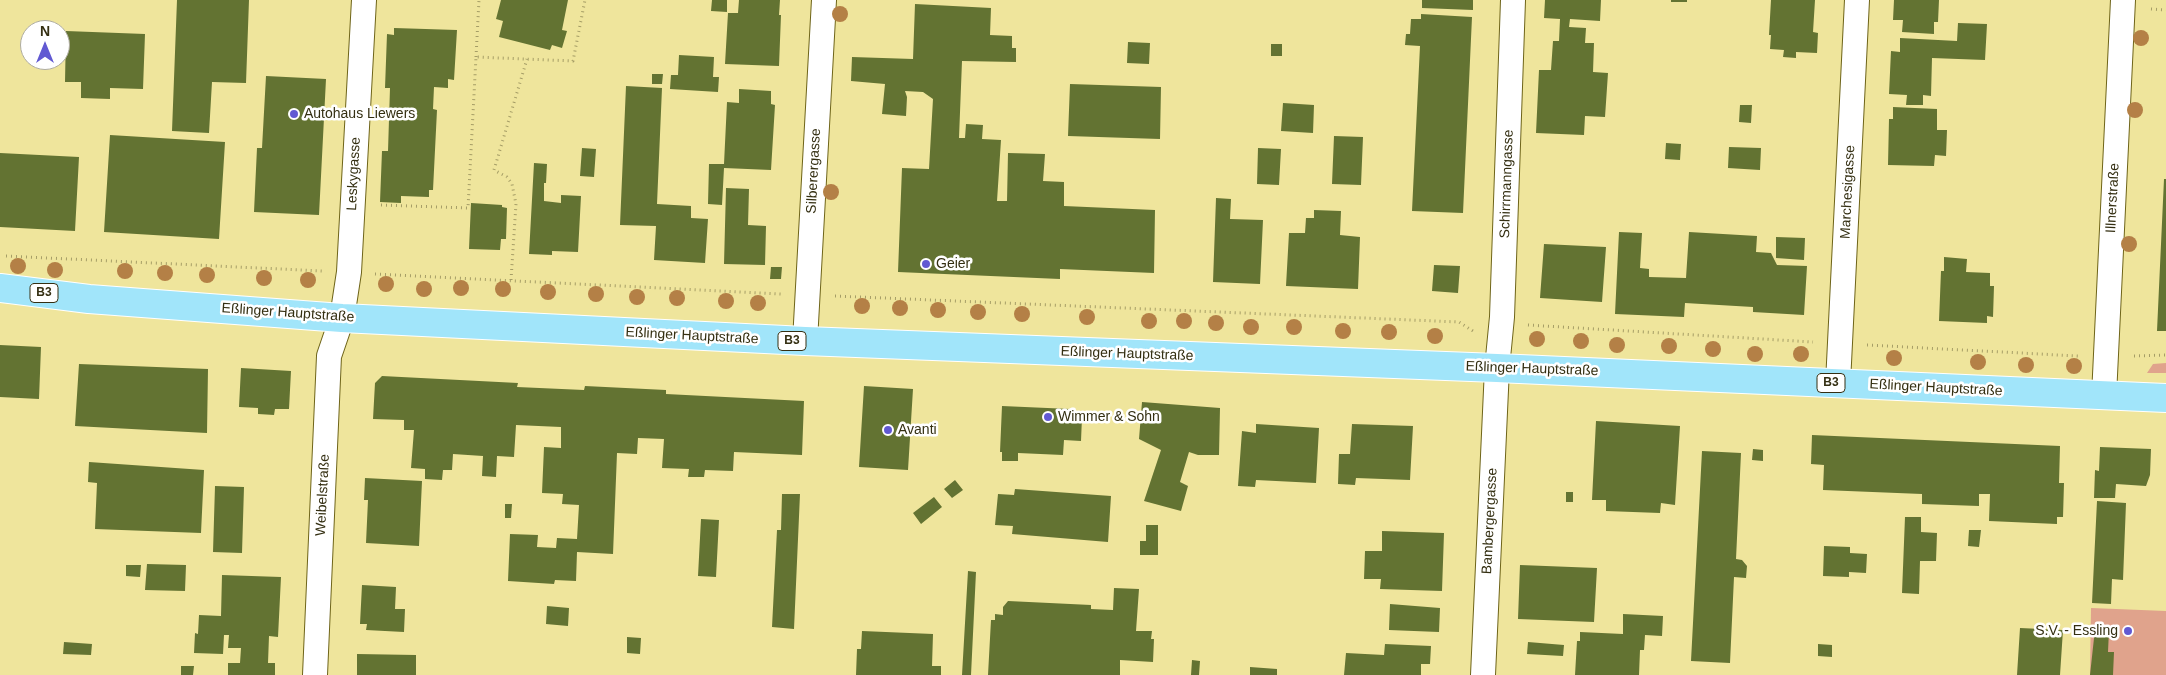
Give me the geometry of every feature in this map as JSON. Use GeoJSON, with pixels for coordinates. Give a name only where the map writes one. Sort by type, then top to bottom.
{"type":"FeatureCollection","features":[{"type":"Feature","properties":{"kind":"main road","name":"Eßlinger Hauptstraße"},"geometry":{"type":"LineString","coordinates":[[0,288],[89,299],[342,318],[806,341],[1497,368],[2166,398]]}},
{"type":"Feature","properties":{"kind":"main road","name":"Eßlinger Hauptstraße"},"geometry":{"type":"LineString","coordinates":[[0,304],[89,299]]}},
{"type":"Feature","properties":{"kind":"street","name":"Leskygasse"},"geometry":{"type":"LineString","coordinates":[[342,318],[348,272],[364,0]]}},
{"type":"Feature","properties":{"kind":"street","name":"Silberergasse"},"geometry":{"type":"LineString","coordinates":[[806,341],[824,0]]}},
{"type":"Feature","properties":{"kind":"street","name":"Schirrmanngasse"},"geometry":{"type":"LineString","coordinates":[[1497,368],[1502,317],[1513,0]]}},
{"type":"Feature","properties":{"kind":"street","name":"Marchesigasse"},"geometry":{"type":"LineString","coordinates":[[1838,383],[1857,0]]}},
{"type":"Feature","properties":{"kind":"street","name":"Illnerstraße"},"geometry":{"type":"LineString","coordinates":[[2104,396],[2123,0]]}},
{"type":"Feature","properties":{"kind":"street","name":"Weibelstraße"},"geometry":{"type":"LineString","coordinates":[[315,675],[329,356],[342,318]]}},
{"type":"Feature","properties":{"kind":"street","name":"Bambergergasse"},"geometry":{"type":"LineString","coordinates":[[1483,675],[1497,368]]}},
{"type":"Feature","properties":{"kind":"path"},"geometry":{"type":"LineString","coordinates":[[352,205],[468,208],[479,0]]}},
{"type":"Feature","properties":{"kind":"path"},"geometry":{"type":"LineString","coordinates":[[476,57],[572,61],[585,0]]}},
{"type":"Feature","properties":{"kind":"path"},"geometry":{"type":"LineString","coordinates":[[2151,9],[2166,10]]}},
{"type":"Feature","properties":{"kind":"path"},"geometry":{"type":"LineString","coordinates":[[511,280],[516,204],[512,184],[507,177],[494,170],[527,59]]}},
{"type":"Feature","properties":{"kind":"path"},"geometry":{"type":"LineString","coordinates":[[0,256],[328,271]]}},
{"type":"Feature","properties":{"kind":"path"},"geometry":{"type":"LineString","coordinates":[[370,273],[789,294]]}},
{"type":"Feature","properties":{"kind":"path"},"geometry":{"type":"LineString","coordinates":[[831,296],[1459,322],[1478,334]]}},
{"type":"Feature","properties":{"kind":"path"},"geometry":{"type":"LineString","coordinates":[[1521,324],[1816,342]]}},
{"type":"Feature","properties":{"kind":"path"},"geometry":{"type":"LineString","coordinates":[[1865,344],[2081,356]]}},
{"type":"Feature","properties":{"kind":"path"},"geometry":{"type":"LineString","coordinates":[[2127,357],[2166,355]]}},
{"type":"Feature","properties":{"kind":"shaded area"},"geometry":{"type":"Polygon","coordinates":[[[2166,363],[2166,373],[2147,373],[2153,364],[2166,363]]]}},
{"type":"Feature","properties":{"kind":"shaded area","name":"S.V. - Essling"},"geometry":{"type":"Polygon","coordinates":[[[2091,608],[2166,611],[2166,675],[2090,675],[2091,608]]]}},
{"type":"Feature","properties":{"kind":"building"},"geometry":{"type":"Polygon","coordinates":[[[177,0],[249,0],[246,83],[212,82],[209,133],[172,131],[177,0]]]}},
{"type":"Feature","properties":{"kind":"building"},"geometry":{"type":"Polygon","coordinates":[[[501,0],[568,0],[562,30],[567,31],[562,48],[552,45],[550,50],[499,37],[503,21],[496,19],[501,0]]]}},
{"type":"Feature","properties":{"kind":"building"},"geometry":{"type":"Polygon","coordinates":[[[712,0],[727,0],[727,12],[711,11],[712,0]]]}},
{"type":"Feature","properties":{"kind":"building"},"geometry":{"type":"Polygon","coordinates":[[[739,0],[780,0],[779,66],[725,64],[728,13],[738,13],[739,0]]]}},
{"type":"Feature","properties":{"kind":"building"},"geometry":{"type":"Polygon","coordinates":[[[1422,0],[1473,0],[1473,10],[1422,8],[1422,0]]]}},
{"type":"Feature","properties":{"kind":"building"},"geometry":{"type":"Polygon","coordinates":[[[1545,0],[1601,0],[1600,21],[1570,19],[1569,27],[1586,28],[1585,43],[1594,43],[1593,72],[1608,73],[1605,117],[1585,116],[1584,135],[1536,133],[1539,70],[1551,70],[1553,41],[1559,41],[1560,19],[1544,18],[1545,0]]]}},
{"type":"Feature","properties":{"kind":"building"},"geometry":{"type":"Polygon","coordinates":[[[1671,0],[1687,0],[1687,2],[1671,2],[1671,0]]]}},
{"type":"Feature","properties":{"kind":"building"},"geometry":{"type":"Polygon","coordinates":[[[1771,0],[1815,0],[1813,32],[1818,33],[1817,53],[1796,52],[1796,58],[1783,57],[1784,50],[1770,49],[1771,0]]]}},
{"type":"Feature","properties":{"kind":"building"},"geometry":{"type":"Polygon","coordinates":[[[1894,0],[1939,0],[1938,22],[1934,22],[1934,34],[1902,32],[1903,20],[1893,20],[1894,0]]]}},
{"type":"Feature","properties":{"kind":"building"},"geometry":{"type":"Polygon","coordinates":[[[915,4],[991,8],[990,35],[1012,36],[1012,48],[1016,48],[1016,62],[962,61],[959,138],[965,138],[966,124],[983,125],[982,139],[1001,140],[997,201],[1007,201],[1008,153],[1045,154],[1043,181],[1064,182],[1064,206],[1155,210],[1154,273],[1060,269],[1060,279],[898,272],[902,168],[929,169],[933,99],[923,92],[905,91],[907,97],[906,116],[882,114],[885,84],[851,81],[852,57],[913,59],[915,4]]]}},
{"type":"Feature","properties":{"kind":"building"},"geometry":{"type":"Polygon","coordinates":[[[1421,14],[1472,17],[1463,213],[1412,211],[1420,46],[1405,45],[1406,34],[1410,34],[1411,19],[1421,19],[1421,14]]]}},
{"type":"Feature","properties":{"kind":"building"},"geometry":{"type":"Polygon","coordinates":[[[1958,23],[1987,24],[1985,60],[1932,58],[1931,96],[1923,95],[1923,105],[1906,105],[1907,95],[1889,94],[1891,51],[1900,52],[1900,38],[1957,41],[1958,23]]]}},
{"type":"Feature","properties":{"kind":"building"},"geometry":{"type":"Polygon","coordinates":[[[394,28],[457,30],[454,80],[448,79],[448,88],[434,87],[433,109],[437,110],[433,190],[429,190],[429,197],[401,196],[401,203],[380,202],[382,151],[388,151],[390,88],[385,88],[387,34],[394,35],[394,28]]]}},
{"type":"Feature","properties":{"kind":"building"},"geometry":{"type":"Polygon","coordinates":[[[70,31],[145,34],[143,89],[110,88],[110,99],[81,98],[81,82],[65,82],[65,70],[70,70],[70,31]]]}},
{"type":"Feature","properties":{"kind":"building"},"geometry":{"type":"Polygon","coordinates":[[[1128,42],[1150,43],[1149,64],[1127,63],[1128,42]]]}},
{"type":"Feature","properties":{"kind":"building"},"geometry":{"type":"Polygon","coordinates":[[[1271,44],[1282,44],[1282,56],[1271,56],[1271,44]]]}},
{"type":"Feature","properties":{"kind":"building"},"geometry":{"type":"Polygon","coordinates":[[[679,55],[714,57],[713,77],[719,77],[718,92],[670,89],[671,75],[678,75],[679,55]]]}},
{"type":"Feature","properties":{"kind":"building"},"geometry":{"type":"Polygon","coordinates":[[[652,74],[663,74],[662,84],[652,84],[652,74]]]}},
{"type":"Feature","properties":{"kind":"building","name":"Autohaus Liewers"},"geometry":{"type":"Polygon","coordinates":[[[266,76],[326,79],[319,215],[254,212],[257,148],[262,148],[266,76]]]}},
{"type":"Feature","properties":{"kind":"building"},"geometry":{"type":"Polygon","coordinates":[[[1070,84],[1161,87],[1160,139],[1068,136],[1070,84]]]}},
{"type":"Feature","properties":{"kind":"building"},"geometry":{"type":"Polygon","coordinates":[[[626,86],[662,88],[657,204],[691,206],[691,218],[708,219],[705,263],[654,260],[656,226],[620,225],[626,86]]]}},
{"type":"Feature","properties":{"kind":"building"},"geometry":{"type":"Polygon","coordinates":[[[739,89],[771,91],[771,104],[775,105],[771,170],[724,168],[722,205],[708,204],[709,164],[724,164],[727,102],[739,103],[739,89]]]}},
{"type":"Feature","properties":{"kind":"building"},"geometry":{"type":"Polygon","coordinates":[[[1283,103],[1314,105],[1313,133],[1281,131],[1283,103]]]}},
{"type":"Feature","properties":{"kind":"building"},"geometry":{"type":"Polygon","coordinates":[[[1740,105],[1752,105],[1751,123],[1739,122],[1740,105]]]}},
{"type":"Feature","properties":{"kind":"building"},"geometry":{"type":"Polygon","coordinates":[[[1893,107],[1937,109],[1937,130],[1947,130],[1946,156],[1935,155],[1934,166],[1888,165],[1889,119],[1893,119],[1893,107]]]}},
{"type":"Feature","properties":{"kind":"building"},"geometry":{"type":"Polygon","coordinates":[[[110,135],[225,142],[219,239],[104,232],[110,135]]]}},
{"type":"Feature","properties":{"kind":"building"},"geometry":{"type":"Polygon","coordinates":[[[1334,136],[1363,137],[1361,185],[1332,184],[1334,136]]]}},
{"type":"Feature","properties":{"kind":"building"},"geometry":{"type":"Polygon","coordinates":[[[1666,143],[1681,144],[1680,160],[1665,159],[1666,143]]]}},
{"type":"Feature","properties":{"kind":"building"},"geometry":{"type":"Polygon","coordinates":[[[1729,147],[1761,148],[1760,170],[1728,168],[1729,147]]]}},
{"type":"Feature","properties":{"kind":"building"},"geometry":{"type":"Polygon","coordinates":[[[582,148],[596,149],[594,177],[580,176],[582,148]]]}},
{"type":"Feature","properties":{"kind":"building"},"geometry":{"type":"Polygon","coordinates":[[[1258,148],[1281,149],[1279,185],[1257,184],[1258,148]]]}},
{"type":"Feature","properties":{"kind":"building"},"geometry":{"type":"Polygon","coordinates":[[[0,153],[79,157],[75,231],[0,227],[0,153]]]}},
{"type":"Feature","properties":{"kind":"building"},"geometry":{"type":"Polygon","coordinates":[[[534,163],[547,164],[544,201],[561,203],[561,195],[581,196],[578,252],[552,251],[552,255],[529,254],[534,163]]]}},
{"type":"Feature","properties":{"kind":"building"},"geometry":{"type":"Polygon","coordinates":[[[2164,179],[2166,179],[2166,331],[2157,331],[2164,179]]]}},
{"type":"Feature","properties":{"kind":"building"},"geometry":{"type":"Polygon","coordinates":[[[726,188],[749,189],[748,225],[766,226],[765,265],[724,264],[726,188]]]}},
{"type":"Feature","properties":{"kind":"building"},"geometry":{"type":"Polygon","coordinates":[[[1216,198],[1231,199],[1230,219],[1263,220],[1260,284],[1213,282],[1216,198]]]}},
{"type":"Feature","properties":{"kind":"building"},"geometry":{"type":"Polygon","coordinates":[[[471,203],[502,205],[502,207],[507,208],[506,239],[501,239],[500,250],[469,249],[471,203]]]}},
{"type":"Feature","properties":{"kind":"building"},"geometry":{"type":"Polygon","coordinates":[[[1314,210],[1341,211],[1340,235],[1360,237],[1358,289],[1286,286],[1289,233],[1305,233],[1306,218],[1314,218],[1314,210]]]}},
{"type":"Feature","properties":{"kind":"building"},"geometry":{"type":"Polygon","coordinates":[[[1619,232],[1642,233],[1640,268],[1649,269],[1649,277],[1686,278],[1689,232],[1757,236],[1756,252],[1771,253],[1777,265],[1807,266],[1804,315],[1753,312],[1753,307],[1685,303],[1684,317],[1615,314],[1619,232]]]}},
{"type":"Feature","properties":{"kind":"building"},"geometry":{"type":"Polygon","coordinates":[[[1776,237],[1805,238],[1804,260],[1776,258],[1776,237]]]}},
{"type":"Feature","properties":{"kind":"building"},"geometry":{"type":"Polygon","coordinates":[[[1544,244],[1606,247],[1602,302],[1540,298],[1544,244]]]}},
{"type":"Feature","properties":{"kind":"building"},"geometry":{"type":"Polygon","coordinates":[[[1944,257],[1967,259],[1966,272],[1990,273],[1990,286],[1994,286],[1993,317],[1987,316],[1987,323],[1939,321],[1941,271],[1944,271],[1944,257]]]}},
{"type":"Feature","properties":{"kind":"building"},"geometry":{"type":"Polygon","coordinates":[[[1434,265],[1460,266],[1458,293],[1432,291],[1434,265]]]}},
{"type":"Feature","properties":{"kind":"building"},"geometry":{"type":"Polygon","coordinates":[[[771,267],[782,267],[781,279],[770,279],[771,267]]]}},
{"type":"Feature","properties":{"kind":"building"},"geometry":{"type":"Polygon","coordinates":[[[0,345],[41,347],[39,399],[0,397],[0,345]]]}},
{"type":"Feature","properties":{"kind":"building"},"geometry":{"type":"Polygon","coordinates":[[[79,364],[208,369],[207,433],[75,426],[79,364]]]}},
{"type":"Feature","properties":{"kind":"building"},"geometry":{"type":"Polygon","coordinates":[[[241,368],[291,371],[289,409],[275,409],[274,415],[258,414],[258,408],[239,407],[241,368]]]}},
{"type":"Feature","properties":{"kind":"building"},"geometry":{"type":"Polygon","coordinates":[[[382,376],[518,383],[517,387],[584,390],[585,386],[666,390],[666,394],[804,401],[802,455],[734,452],[733,471],[705,470],[704,477],[688,477],[689,469],[662,468],[664,439],[638,438],[637,454],[617,453],[613,554],[577,552],[576,581],[555,580],[554,584],[508,581],[510,534],[538,535],[537,547],[556,548],[557,538],[577,539],[579,505],[562,504],[563,494],[542,493],[544,447],[561,448],[561,427],[516,425],[514,457],[497,456],[496,477],[482,476],[483,456],[453,454],[452,470],[443,470],[442,480],[425,479],[425,469],[411,468],[414,430],[404,430],[404,420],[373,419],[375,383],[382,376]]]}},
{"type":"Feature","properties":{"kind":"building"},"geometry":{"type":"Polygon","coordinates":[[[864,386],[913,389],[908,470],[859,467],[864,386]]]}},
{"type":"Feature","properties":{"kind":"building"},"geometry":{"type":"Polygon","coordinates":[[[1142,402],[1220,408],[1219,455],[1198,455],[1189,452],[1180,482],[1188,486],[1181,511],[1144,501],[1161,450],[1139,439],[1142,402]]]}},
{"type":"Feature","properties":{"kind":"building"},"geometry":{"type":"Polygon","coordinates":[[[1002,406],[1070,409],[1078,417],[1082,417],[1081,441],[1064,440],[1063,455],[1018,453],[1018,461],[1002,461],[1002,452],[1000,452],[1002,406]]]}},
{"type":"Feature","properties":{"kind":"building"},"geometry":{"type":"Polygon","coordinates":[[[1596,421],[1680,426],[1675,505],[1661,503],[1660,513],[1606,511],[1606,500],[1592,500],[1596,421]]]}},
{"type":"Feature","properties":{"kind":"building"},"geometry":{"type":"Polygon","coordinates":[[[1256,424],[1319,428],[1316,483],[1256,480],[1255,487],[1238,486],[1242,431],[1256,433],[1256,424]]]}},
{"type":"Feature","properties":{"kind":"building"},"geometry":{"type":"Polygon","coordinates":[[[1352,424],[1413,426],[1410,480],[1356,478],[1355,485],[1338,484],[1339,454],[1350,454],[1352,424]]]}},
{"type":"Feature","properties":{"kind":"building"},"geometry":{"type":"Polygon","coordinates":[[[1812,435],[2060,446],[2059,483],[2064,483],[2063,517],[2057,517],[2057,524],[1989,521],[1990,494],[1979,494],[1979,506],[1922,504],[1922,494],[1823,490],[1824,465],[1811,464],[1812,435]]]}},
{"type":"Feature","properties":{"kind":"building"},"geometry":{"type":"Polygon","coordinates":[[[2100,447],[2151,449],[2150,475],[2146,486],[2116,484],[2115,498],[2094,498],[2095,470],[2099,471],[2100,447]]]}},
{"type":"Feature","properties":{"kind":"building"},"geometry":{"type":"Polygon","coordinates":[[[1753,449],[1763,450],[1763,461],[1752,460],[1753,449]]]}},
{"type":"Feature","properties":{"kind":"building"},"geometry":{"type":"Polygon","coordinates":[[[1702,451],[1741,453],[1736,559],[1742,560],[1747,566],[1746,578],[1734,577],[1730,663],[1691,661],[1702,451]]]}},
{"type":"Feature","properties":{"kind":"building"},"geometry":{"type":"Polygon","coordinates":[[[89,462],[204,470],[201,533],[95,529],[97,483],[88,482],[89,462]]]}},
{"type":"Feature","properties":{"kind":"building"},"geometry":{"type":"Polygon","coordinates":[[[365,478],[422,481],[419,546],[366,543],[368,500],[364,500],[365,478]]]}},
{"type":"Feature","properties":{"kind":"building"},"geometry":{"type":"Polygon","coordinates":[[[955,480],[963,490],[952,498],[944,489],[955,480]]]}},
{"type":"Feature","properties":{"kind":"building"},"geometry":{"type":"Polygon","coordinates":[[[215,486],[244,487],[242,553],[213,552],[215,486]]]}},
{"type":"Feature","properties":{"kind":"building"},"geometry":{"type":"Polygon","coordinates":[[[1015,489],[1111,496],[1108,542],[1012,534],[1013,526],[995,525],[998,494],[1014,495],[1015,489]]]}},
{"type":"Feature","properties":{"kind":"building"},"geometry":{"type":"Polygon","coordinates":[[[1566,492],[1573,492],[1573,502],[1566,502],[1566,492]]]}},
{"type":"Feature","properties":{"kind":"building"},"geometry":{"type":"Polygon","coordinates":[[[782,494],[800,494],[794,629],[772,627],[777,530],[781,530],[782,494]]]}},
{"type":"Feature","properties":{"kind":"building"},"geometry":{"type":"Polygon","coordinates":[[[934,497],[942,507],[921,524],[913,513],[934,497]]]}},
{"type":"Feature","properties":{"kind":"building"},"geometry":{"type":"Polygon","coordinates":[[[2097,501],[2126,503],[2123,580],[2112,579],[2111,604],[2092,603],[2097,501]]]}},
{"type":"Feature","properties":{"kind":"building"},"geometry":{"type":"Polygon","coordinates":[[[505,504],[512,504],[511,518],[505,518],[505,504]]]}},
{"type":"Feature","properties":{"kind":"building"},"geometry":{"type":"Polygon","coordinates":[[[1905,517],[1921,517],[1921,532],[1937,533],[1936,561],[1920,561],[1919,594],[1902,593],[1905,517]]]}},
{"type":"Feature","properties":{"kind":"building"},"geometry":{"type":"Polygon","coordinates":[[[701,519],[719,520],[716,577],[698,576],[701,519]]]}},
{"type":"Feature","properties":{"kind":"building"},"geometry":{"type":"Polygon","coordinates":[[[1146,525],[1158,525],[1158,555],[1140,555],[1140,541],[1146,541],[1146,525]]]}},
{"type":"Feature","properties":{"kind":"building"},"geometry":{"type":"Polygon","coordinates":[[[1969,530],[1981,530],[1979,547],[1968,546],[1969,530]]]}},
{"type":"Feature","properties":{"kind":"building"},"geometry":{"type":"Polygon","coordinates":[[[1382,531],[1444,533],[1442,591],[1380,589],[1381,579],[1364,579],[1365,551],[1382,551],[1382,531]]]}},
{"type":"Feature","properties":{"kind":"building"},"geometry":{"type":"Polygon","coordinates":[[[1824,546],[1850,547],[1850,553],[1867,554],[1866,573],[1849,572],[1849,577],[1823,576],[1824,546]]]}},
{"type":"Feature","properties":{"kind":"building"},"geometry":{"type":"Polygon","coordinates":[[[147,564],[186,565],[185,591],[145,590],[147,564]]]}},
{"type":"Feature","properties":{"kind":"building"},"geometry":{"type":"Polygon","coordinates":[[[126,565],[141,565],[140,577],[126,576],[126,565]]]}},
{"type":"Feature","properties":{"kind":"building"},"geometry":{"type":"Polygon","coordinates":[[[1520,565],[1597,568],[1594,622],[1518,619],[1520,565]]]}},
{"type":"Feature","properties":{"kind":"building"},"geometry":{"type":"Polygon","coordinates":[[[968,571],[976,572],[971,675],[962,675],[968,571]]]}},
{"type":"Feature","properties":{"kind":"building"},"geometry":{"type":"Polygon","coordinates":[[[222,575],[281,577],[278,637],[269,636],[268,663],[275,663],[275,675],[228,675],[228,663],[240,663],[241,648],[228,648],[229,635],[224,635],[223,654],[194,653],[195,633],[198,634],[199,615],[221,616],[222,575]]]}},
{"type":"Feature","properties":{"kind":"building"},"geometry":{"type":"Polygon","coordinates":[[[362,585],[396,587],[395,609],[405,609],[404,632],[366,630],[367,624],[360,624],[362,585]]]}},
{"type":"Feature","properties":{"kind":"building"},"geometry":{"type":"Polygon","coordinates":[[[1114,588],[1139,589],[1136,631],[1152,631],[1151,639],[1154,639],[1153,662],[1120,660],[1120,675],[988,675],[991,620],[995,620],[995,614],[1003,615],[1003,607],[1008,601],[1091,605],[1091,609],[1113,610],[1114,588]]]}},
{"type":"Feature","properties":{"kind":"building"},"geometry":{"type":"Polygon","coordinates":[[[1390,604],[1440,608],[1439,632],[1389,630],[1390,604]]]}},
{"type":"Feature","properties":{"kind":"building"},"geometry":{"type":"Polygon","coordinates":[[[547,606],[569,608],[568,626],[546,624],[547,606]]]}},
{"type":"Feature","properties":{"kind":"building"},"geometry":{"type":"Polygon","coordinates":[[[1623,614],[1663,616],[1662,636],[1645,635],[1644,650],[1640,650],[1639,675],[1575,675],[1577,641],[1580,641],[1580,632],[1623,634],[1623,614]]]}},
{"type":"Feature","properties":{"kind":"building"},"geometry":{"type":"Polygon","coordinates":[[[2020,628],[2063,630],[2060,675],[2017,675],[2020,628]]]}},
{"type":"Feature","properties":{"kind":"building"},"geometry":{"type":"Polygon","coordinates":[[[2095,629],[2109,630],[2108,652],[2114,652],[2113,675],[2090,675],[2095,629]]]}},
{"type":"Feature","properties":{"kind":"building"},"geometry":{"type":"Polygon","coordinates":[[[862,631],[933,634],[932,666],[941,666],[941,675],[856,675],[857,649],[861,649],[862,631]]]}},
{"type":"Feature","properties":{"kind":"building"},"geometry":{"type":"Polygon","coordinates":[[[627,637],[641,638],[640,654],[627,653],[627,637]]]}},
{"type":"Feature","properties":{"kind":"building"},"geometry":{"type":"Polygon","coordinates":[[[64,642],[92,644],[91,655],[63,654],[64,642]]]}},
{"type":"Feature","properties":{"kind":"building"},"geometry":{"type":"Polygon","coordinates":[[[1528,642],[1564,645],[1563,656],[1527,654],[1528,642]]]}},
{"type":"Feature","properties":{"kind":"building"},"geometry":{"type":"Polygon","coordinates":[[[1385,644],[1431,646],[1430,664],[1421,664],[1421,675],[1344,675],[1346,653],[1384,655],[1385,644]]]}},
{"type":"Feature","properties":{"kind":"building"},"geometry":{"type":"Polygon","coordinates":[[[1818,644],[1832,645],[1832,657],[1818,656],[1818,644]]]}},
{"type":"Feature","properties":{"kind":"building"},"geometry":{"type":"Polygon","coordinates":[[[357,654],[416,655],[416,675],[357,675],[357,654]]]}},
{"type":"Feature","properties":{"kind":"building"},"geometry":{"type":"Polygon","coordinates":[[[1192,660],[1200,661],[1199,675],[1191,675],[1192,660]]]}},
{"type":"Feature","properties":{"kind":"building"},"geometry":{"type":"Polygon","coordinates":[[[181,666],[194,666],[193,675],[181,675],[181,666]]]}},
{"type":"Feature","properties":{"kind":"building"},"geometry":{"type":"Polygon","coordinates":[[[1250,667],[1277,669],[1277,675],[1250,675],[1250,667]]]}},
{"type":"Feature","properties":{"kind":"place","name":"Autohaus Liewers"},"geometry":{"type":"Point","coordinates":[294,114]}},
{"type":"Feature","properties":{"kind":"place","name":"Geier"},"geometry":{"type":"Point","coordinates":[926,264]}},
{"type":"Feature","properties":{"kind":"place","name":"Wimmer & Sohn"},"geometry":{"type":"Point","coordinates":[1048,417]}},
{"type":"Feature","properties":{"kind":"place","name":"Avanti"},"geometry":{"type":"Point","coordinates":[888,430]}},
{"type":"Feature","properties":{"kind":"place","name":"S.V. - Essling"},"geometry":{"type":"Point","coordinates":[2128,631]}}]}
